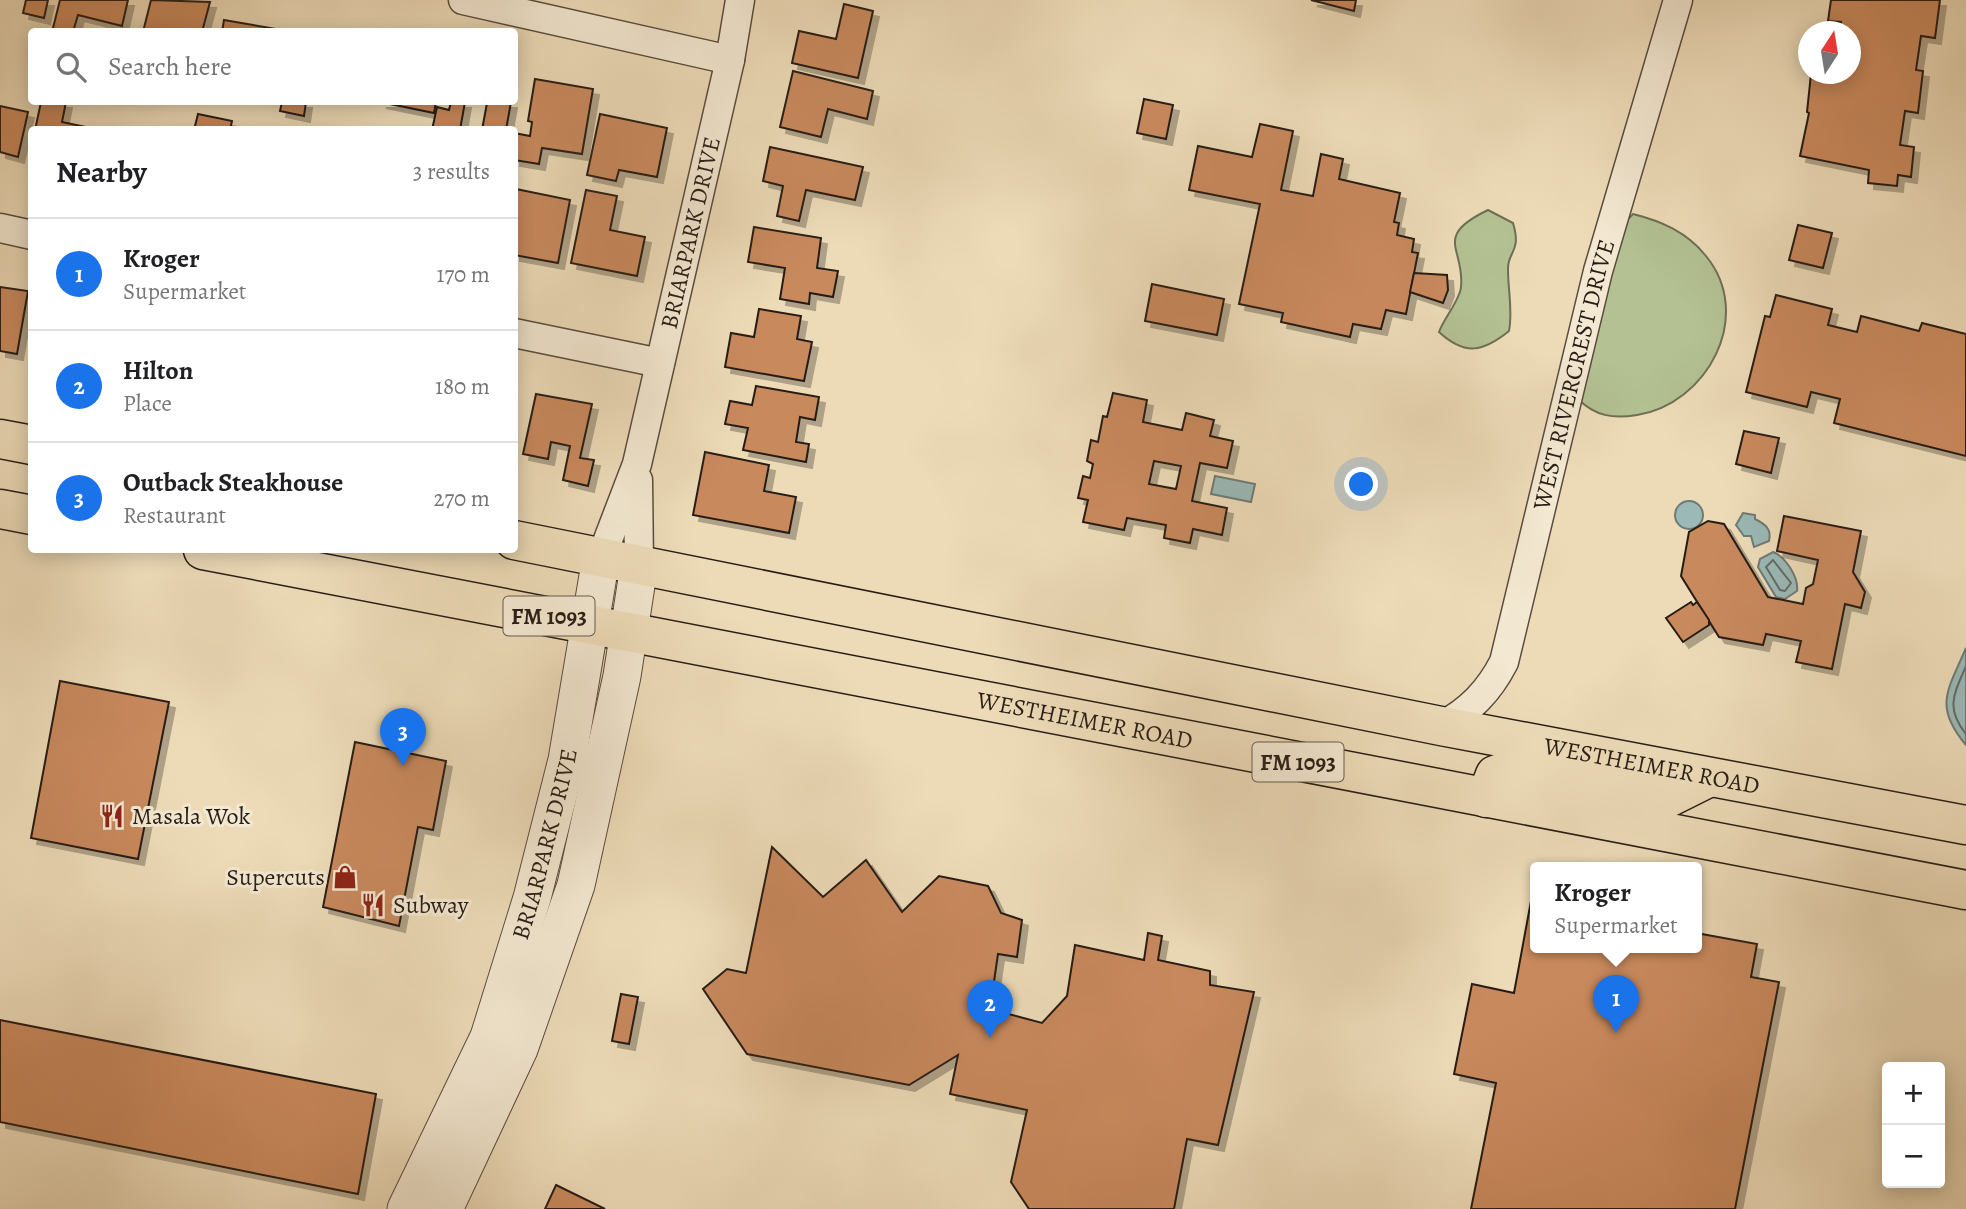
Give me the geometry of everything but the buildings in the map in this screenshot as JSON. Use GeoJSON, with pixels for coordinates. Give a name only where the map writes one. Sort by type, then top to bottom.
{"type":"FeatureCollection","features":[{"type":"Feature","properties":{"kind":"main road"},"geometry":{"type":"LineString","coordinates":[[0,439],[28,444]]}},
{"type":"Feature","properties":{"kind":"main road"},"geometry":{"type":"LineString","coordinates":[[0,509],[28,514]]}},
{"type":"Feature","properties":{"kind":"main road","name":"WESTHEIMER ROAD"},"geometry":{"type":"LineString","coordinates":[[518,541],[1441,726],[1966,825]]}},
{"type":"Feature","properties":{"kind":"main road","name":"WESTHEIMER ROAD"},"geometry":{"type":"LineString","coordinates":[[235,553],[277,557],[629,632],[1966,890]]}},
{"type":"Feature","properties":{"kind":"main road"},"geometry":{"type":"LineString","coordinates":[[1486,798],[1495,775],[1510,770],[1666,799],[1708,778]]}},
{"type":"Feature","properties":{"kind":"street"},"geometry":{"type":"LineString","coordinates":[[463,0],[730,60]]}},
{"type":"Feature","properties":{"kind":"street","name":"BRIARPARK DRIVE"},"geometry":{"type":"LineString","coordinates":[[406,1209],[504,1043],[533,898],[567,760],[601,558],[638,464],[730,60],[740,0]]}},
{"type":"Feature","properties":{"kind":"street","name":"WEST RIVERCREST DRIVE"},"geometry":{"type":"LineString","coordinates":[[1441,726],[1479,700],[1499,673],[1534,541],[1598,271],[1678,0]]}},
{"type":"Feature","properties":{"kind":"street"},"geometry":{"type":"LineString","coordinates":[[0,228],[28,234]]}},
{"type":"Feature","properties":{"kind":"street"},"geometry":{"type":"LineString","coordinates":[[518,334],[660,363]]}},
{"type":"Feature","properties":{"kind":"street","name":"BRIARPARK DRIVE"},"geometry":{"type":"LineString","coordinates":[[444,1209],[504,1043],[576,885],[629,632],[639,566],[638,464]]}},
{"type":"Feature","properties":{"kind":"green space"},"geometry":{"type":"Polygon","coordinates":[[[1488,210],[1513,223],[1515,233],[1515,246],[1508,264],[1511,316],[1509,331],[1482,347],[1466,348],[1448,340],[1439,332],[1458,298],[1461,287],[1456,236],[1471,219],[1488,210]]]}},
{"type":"Feature","properties":{"kind":"green space"},"geometry":{"type":"Polygon","coordinates":[[[1633,214],[1654,220],[1691,240],[1706,256],[1720,280],[1726,305],[1724,330],[1716,354],[1703,376],[1684,394],[1662,407],[1620,417],[1598,413],[1578,399],[1624,223],[1633,214]]]}},
{"type":"Feature","properties":{"kind":"water"},"geometry":{"type":"Polygon","coordinates":[[[1215,476],[1255,484],[1251,502],[1211,494],[1215,476]]]}},
{"type":"Feature","properties":{"kind":"water"},"geometry":{"type":"Polygon","coordinates":[[[1689,501],[1699,505],[1703,515],[1699,525],[1689,529],[1679,525],[1675,515],[1679,505],[1689,501]]]}},
{"type":"Feature","properties":{"kind":"water"},"geometry":{"type":"Polygon","coordinates":[[[1743,513],[1755,515],[1755,519],[1767,527],[1769,541],[1754,547],[1751,536],[1744,536],[1736,525],[1743,513]]]}},
{"type":"Feature","properties":{"kind":"water"},"geometry":{"type":"Polygon","coordinates":[[[1773,552],[1787,563],[1796,580],[1797,591],[1785,599],[1776,597],[1758,567],[1760,559],[1773,552]]]}},
{"type":"Feature","properties":{"kind":"water"},"geometry":{"type":"Polygon","coordinates":[[[1966,648],[1966,745],[1950,719],[1947,698],[1966,648]]]}},
{"type":"Feature","properties":{"kind":"place","name":"Outback Steakhouse"},"geometry":{"type":"Point","coordinates":[403,766]}},
{"type":"Feature","properties":{"kind":"place","name":"Masala Wok"},"geometry":{"type":"Point","coordinates":[112,816]}},
{"type":"Feature","properties":{"kind":"place","name":"Supercuts"},"geometry":{"type":"Point","coordinates":[345,877]}},
{"type":"Feature","properties":{"kind":"place","name":"Subway"},"geometry":{"type":"Point","coordinates":[373,905]}},
{"type":"Feature","properties":{"kind":"place","name":"Kroger"},"geometry":{"type":"Point","coordinates":[1616,1033]}},
{"type":"Feature","properties":{"kind":"place","name":"Hilton"},"geometry":{"type":"Point","coordinates":[990,1038]}}]}
